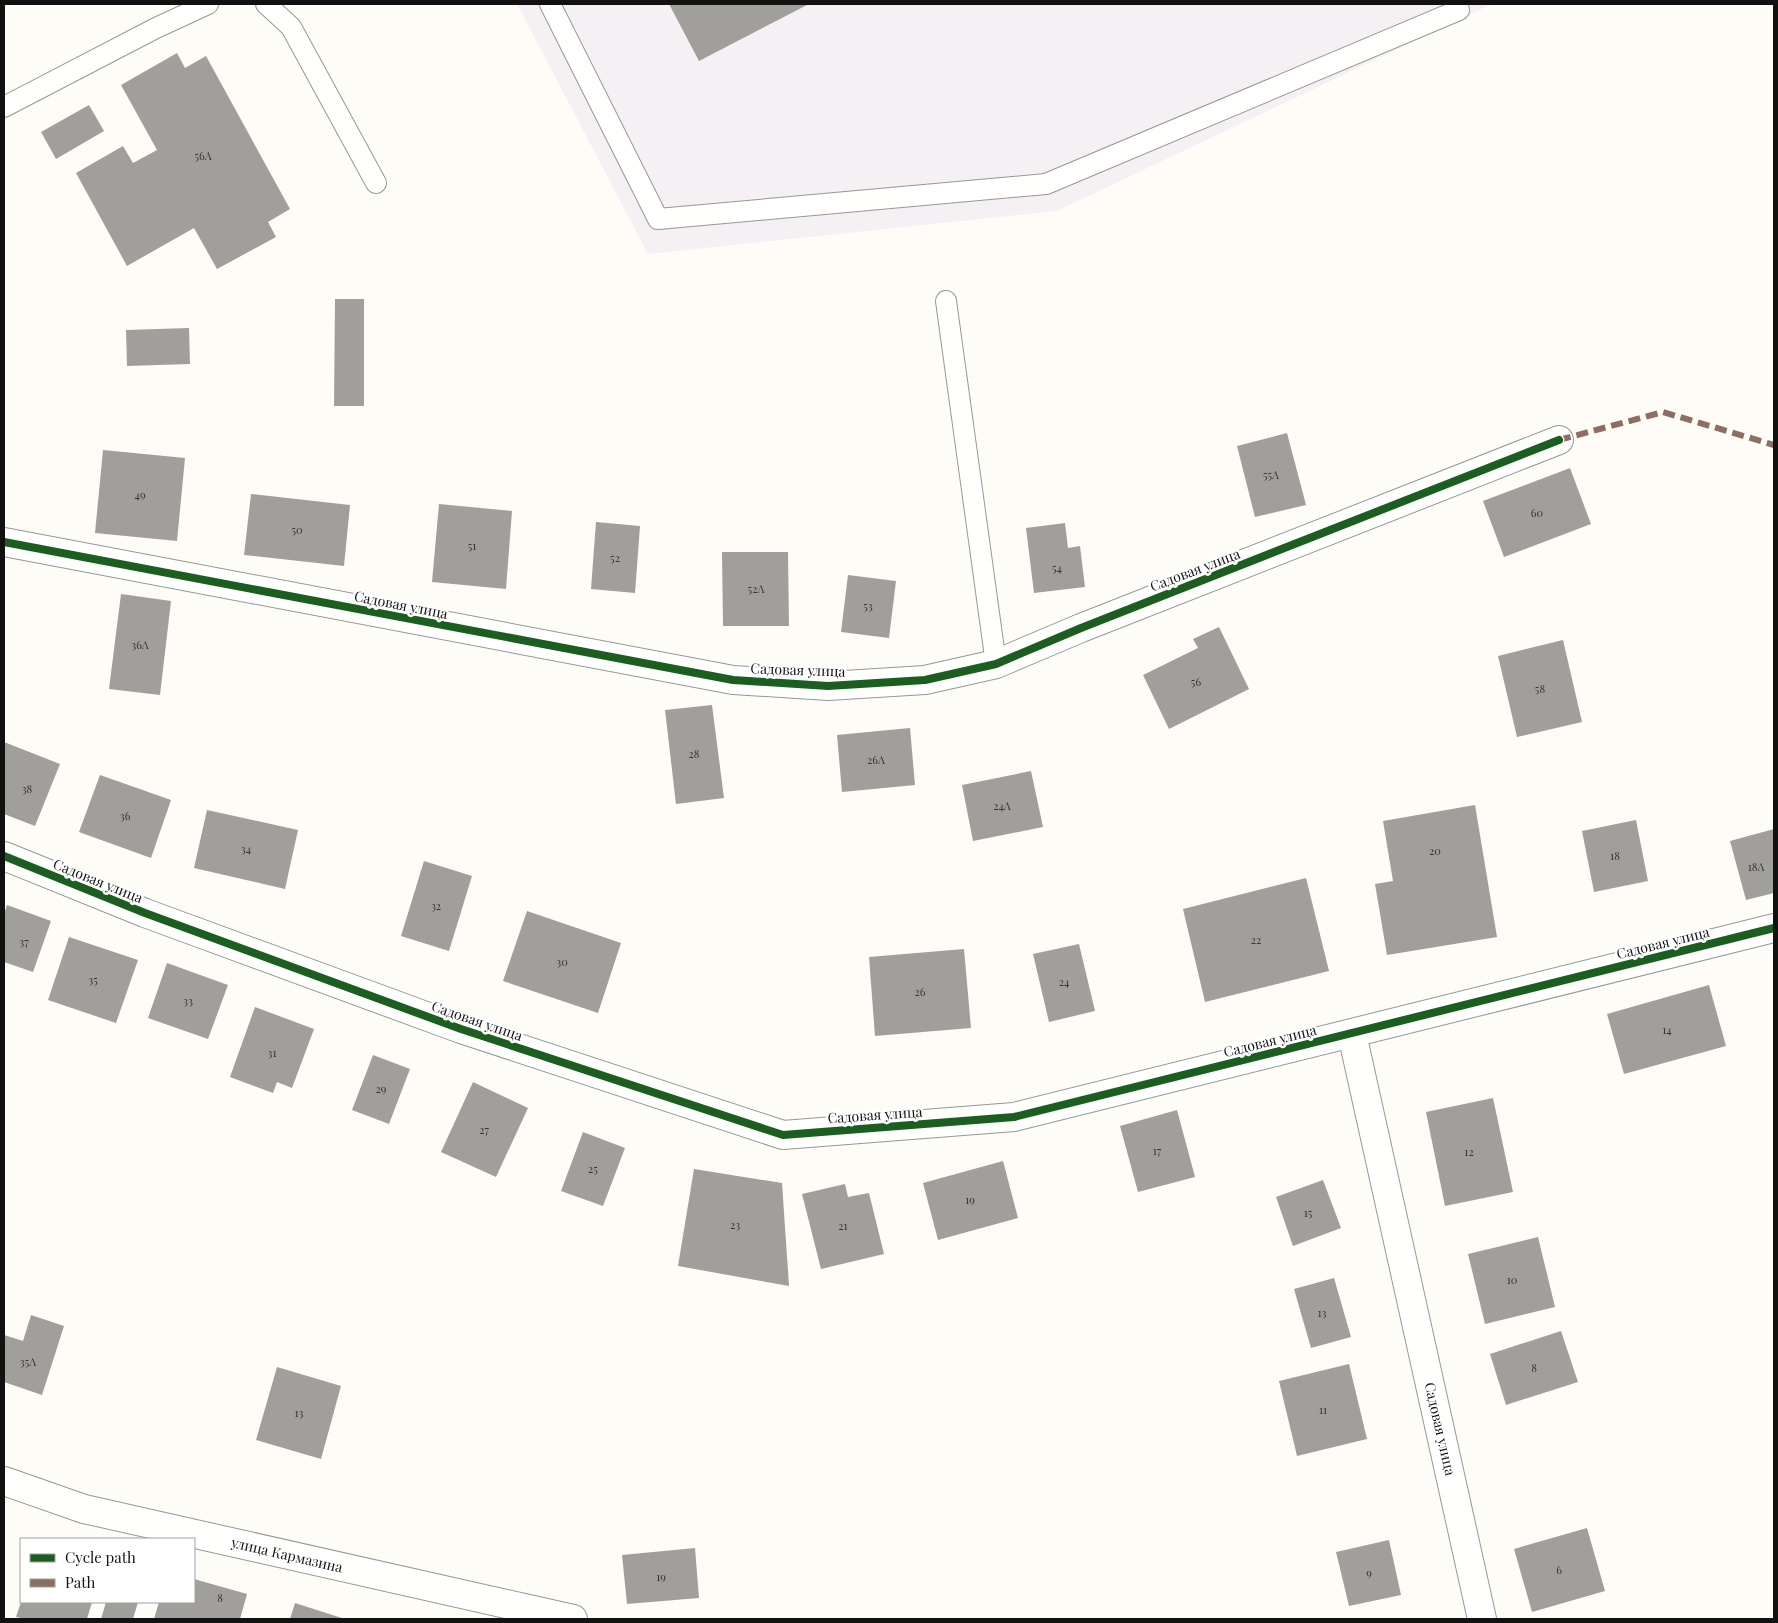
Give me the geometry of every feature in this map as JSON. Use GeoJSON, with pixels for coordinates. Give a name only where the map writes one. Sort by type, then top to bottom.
{"type":"FeatureCollection","features":[{"type":"Feature","properties":{"kind":"street","name":"Садовая улица"},"geometry":{"type":"LineString","coordinates":[[4,542],[733,680],[828,686],[925,680],[996,664],[1090,624],[1560,440]]}},
{"type":"Feature","properties":{"kind":"street","name":"Садовая улица"},"geometry":{"type":"LineString","coordinates":[[4,856],[145,913],[461,1029],[783,1134],[1014,1117],[1774,928]]}},
{"type":"Feature","properties":{"kind":"street","name":"Садовая улица"},"geometry":{"type":"LineString","coordinates":[[1352,1034],[1482,1619]]}},
{"type":"Feature","properties":{"kind":"street","name":"улица Кармазина"},"geometry":{"type":"LineString","coordinates":[[4,1481],[84,1509],[573,1619]]}},
{"type":"Feature","properties":{"kind":"lane"},"geometry":{"type":"LineString","coordinates":[[4,107],[156,28],[208,4]]}},
{"type":"Feature","properties":{"kind":"lane"},"geometry":{"type":"LineString","coordinates":[[266,4],[291,27],[376,183]]}},
{"type":"Feature","properties":{"kind":"lane"},"geometry":{"type":"LineString","coordinates":[[550,4],[658,220],[1046,184],[1459,10]]}},
{"type":"Feature","properties":{"kind":"lane"},"geometry":{"type":"LineString","coordinates":[[946,301],[996,664]]}},
{"type":"Feature","properties":{"kind":"shaded area"},"geometry":{"type":"Polygon","coordinates":[[[517,4],[1492,4],[1057,211],[648,254],[517,4]]]}},
{"type":"Feature","properties":{"kind":"building"},"geometry":{"type":"Polygon","coordinates":[[[669,4],[809,4],[699,61],[669,4]]]}},
{"type":"Feature","properties":{"kind":"building"},"geometry":{"type":"Polygon","coordinates":[[[177,53],[185,68],[206,56],[290,209],[268,222],[276,237],[217,269],[194,228],[127,266],[76,173],[123,146],[133,163],[157,150],[121,85],[177,53]]]}},
{"type":"Feature","properties":{"kind":"building"},"geometry":{"type":"Polygon","coordinates":[[[89,105],[104,131],[56,159],[41,132],[89,105]]]}},
{"type":"Feature","properties":{"kind":"building"},"geometry":{"type":"Polygon","coordinates":[[[335,299],[364,299],[364,406],[334,406],[335,299]]]}},
{"type":"Feature","properties":{"kind":"building"},"geometry":{"type":"Polygon","coordinates":[[[189,328],[190,364],[127,366],[126,330],[189,328]]]}},
{"type":"Feature","properties":{"kind":"building"},"geometry":{"type":"Polygon","coordinates":[[[1287,433],[1306,505],[1255,517],[1237,446],[1287,433]]]}},
{"type":"Feature","properties":{"kind":"building"},"geometry":{"type":"Polygon","coordinates":[[[103,450],[185,458],[177,541],[95,533],[103,450]]]}},
{"type":"Feature","properties":{"kind":"building"},"geometry":{"type":"Polygon","coordinates":[[[1570,468],[1591,524],[1504,557],[1483,501],[1570,468]]]}},
{"type":"Feature","properties":{"kind":"building"},"geometry":{"type":"Polygon","coordinates":[[[251,494],[350,505],[344,566],[244,555],[251,494]]]}},
{"type":"Feature","properties":{"kind":"building"},"geometry":{"type":"Polygon","coordinates":[[[439,504],[512,511],[506,589],[432,582],[439,504]]]}},
{"type":"Feature","properties":{"kind":"building"},"geometry":{"type":"Polygon","coordinates":[[[596,522],[640,526],[635,593],[591,589],[596,522]]]}},
{"type":"Feature","properties":{"kind":"building"},"geometry":{"type":"Polygon","coordinates":[[[1065,523],[1068,548],[1080,546],[1085,587],[1034,593],[1026,528],[1065,523]]]}},
{"type":"Feature","properties":{"kind":"building"},"geometry":{"type":"Polygon","coordinates":[[[722,552],[788,552],[789,626],[723,626],[722,552]]]}},
{"type":"Feature","properties":{"kind":"building"},"geometry":{"type":"Polygon","coordinates":[[[848,575],[896,581],[889,638],[841,632],[848,575]]]}},
{"type":"Feature","properties":{"kind":"building"},"geometry":{"type":"Polygon","coordinates":[[[121,594],[171,601],[160,695],[109,689],[121,594]]]}},
{"type":"Feature","properties":{"kind":"building"},"geometry":{"type":"Polygon","coordinates":[[[1219,627],[1249,689],[1169,729],[1143,675],[1198,648],[1193,639],[1219,627]]]}},
{"type":"Feature","properties":{"kind":"building"},"geometry":{"type":"Polygon","coordinates":[[[1563,640],[1582,722],[1517,737],[1498,656],[1563,640]]]}},
{"type":"Feature","properties":{"kind":"building"},"geometry":{"type":"Polygon","coordinates":[[[712,705],[724,798],[676,804],[665,710],[712,705]]]}},
{"type":"Feature","properties":{"kind":"building"},"geometry":{"type":"Polygon","coordinates":[[[910,728],[915,785],[842,792],[837,735],[910,728]]]}},
{"type":"Feature","properties":{"kind":"building"},"geometry":{"type":"Polygon","coordinates":[[[4,742],[60,764],[35,826],[4,814],[4,742]]]}},
{"type":"Feature","properties":{"kind":"building"},"geometry":{"type":"Polygon","coordinates":[[[1031,771],[1043,827],[973,841],[962,785],[1031,771]]]}},
{"type":"Feature","properties":{"kind":"building"},"geometry":{"type":"Polygon","coordinates":[[[100,775],[171,800],[151,858],[79,832],[100,775]]]}},
{"type":"Feature","properties":{"kind":"building"},"geometry":{"type":"Polygon","coordinates":[[[1475,805],[1497,937],[1387,955],[1375,884],[1393,881],[1383,821],[1475,805]]]}},
{"type":"Feature","properties":{"kind":"building"},"geometry":{"type":"Polygon","coordinates":[[[207,810],[298,830],[285,889],[194,868],[207,810]]]}},
{"type":"Feature","properties":{"kind":"building"},"geometry":{"type":"Polygon","coordinates":[[[1636,820],[1648,881],[1594,892],[1582,831],[1636,820]]]}},
{"type":"Feature","properties":{"kind":"building"},"geometry":{"type":"Polygon","coordinates":[[[1774,829],[1774,893],[1746,900],[1730,841],[1774,829]]]}},
{"type":"Feature","properties":{"kind":"building"},"geometry":{"type":"Polygon","coordinates":[[[424,861],[472,876],[449,951],[401,936],[424,861]]]}},
{"type":"Feature","properties":{"kind":"building"},"geometry":{"type":"Polygon","coordinates":[[[1306,878],[1329,971],[1205,1002],[1183,909],[1306,878]]]}},
{"type":"Feature","properties":{"kind":"building"},"geometry":{"type":"Polygon","coordinates":[[[7,905],[51,921],[33,972],[4,962],[4,914],[7,905]]]}},
{"type":"Feature","properties":{"kind":"building"},"geometry":{"type":"Polygon","coordinates":[[[527,911],[621,943],[598,1013],[503,981],[527,911]]]}},
{"type":"Feature","properties":{"kind":"building"},"geometry":{"type":"Polygon","coordinates":[[[69,937],[138,960],[116,1023],[48,1000],[69,937]]]}},
{"type":"Feature","properties":{"kind":"building"},"geometry":{"type":"Polygon","coordinates":[[[1079,944],[1095,1011],[1049,1022],[1033,954],[1079,944]]]}},
{"type":"Feature","properties":{"kind":"building"},"geometry":{"type":"Polygon","coordinates":[[[964,949],[971,1028],[875,1036],[869,957],[964,949]]]}},
{"type":"Feature","properties":{"kind":"building"},"geometry":{"type":"Polygon","coordinates":[[[167,963],[228,985],[208,1039],[148,1018],[167,963]]]}},
{"type":"Feature","properties":{"kind":"building"},"geometry":{"type":"Polygon","coordinates":[[[1709,985],[1726,1046],[1624,1074],[1607,1014],[1709,985]]]}},
{"type":"Feature","properties":{"kind":"building"},"geometry":{"type":"Polygon","coordinates":[[[255,1007],[314,1029],[292,1088],[277,1082],[273,1093],[230,1077],[255,1007]]]}},
{"type":"Feature","properties":{"kind":"building"},"geometry":{"type":"Polygon","coordinates":[[[373,1055],[410,1069],[389,1124],[352,1110],[373,1055]]]}},
{"type":"Feature","properties":{"kind":"building"},"geometry":{"type":"Polygon","coordinates":[[[473,1082],[528,1108],[496,1177],[441,1152],[473,1082]]]}},
{"type":"Feature","properties":{"kind":"building"},"geometry":{"type":"Polygon","coordinates":[[[1493,1098],[1513,1192],[1445,1206],[1426,1112],[1493,1098]]]}},
{"type":"Feature","properties":{"kind":"building"},"geometry":{"type":"Polygon","coordinates":[[[1177,1110],[1195,1177],[1138,1192],[1120,1126],[1177,1110]]]}},
{"type":"Feature","properties":{"kind":"building"},"geometry":{"type":"Polygon","coordinates":[[[583,1132],[625,1148],[603,1206],[561,1191],[583,1132]]]}},
{"type":"Feature","properties":{"kind":"building"},"geometry":{"type":"Polygon","coordinates":[[[1003,1161],[1018,1218],[938,1240],[923,1183],[1003,1161]]]}},
{"type":"Feature","properties":{"kind":"building"},"geometry":{"type":"Polygon","coordinates":[[[694,1169],[782,1183],[789,1286],[678,1266],[694,1169]]]}},
{"type":"Feature","properties":{"kind":"building"},"geometry":{"type":"Polygon","coordinates":[[[1323,1180],[1341,1228],[1293,1246],[1276,1197],[1323,1180]]]}},
{"type":"Feature","properties":{"kind":"building"},"geometry":{"type":"Polygon","coordinates":[[[845,1184],[848,1197],[869,1193],[884,1254],[821,1269],[802,1194],[845,1184]]]}},
{"type":"Feature","properties":{"kind":"building"},"geometry":{"type":"Polygon","coordinates":[[[1538,1237],[1555,1307],[1485,1324],[1468,1254],[1538,1237]]]}},
{"type":"Feature","properties":{"kind":"building"},"geometry":{"type":"Polygon","coordinates":[[[1334,1278],[1351,1337],[1311,1348],[1294,1289],[1334,1278]]]}},
{"type":"Feature","properties":{"kind":"building"},"geometry":{"type":"Polygon","coordinates":[[[31,1315],[64,1326],[42,1395],[4,1382],[4,1335],[23,1341],[31,1315]]]}},
{"type":"Feature","properties":{"kind":"building"},"geometry":{"type":"Polygon","coordinates":[[[1561,1331],[1578,1382],[1506,1405],[1490,1354],[1561,1331]]]}},
{"type":"Feature","properties":{"kind":"building"},"geometry":{"type":"Polygon","coordinates":[[[1349,1364],[1367,1439],[1297,1456],[1279,1381],[1349,1364]]]}},
{"type":"Feature","properties":{"kind":"building"},"geometry":{"type":"Polygon","coordinates":[[[277,1367],[341,1386],[321,1459],[256,1440],[277,1367]]]}},
{"type":"Feature","properties":{"kind":"building"},"geometry":{"type":"Polygon","coordinates":[[[1587,1528],[1605,1591],[1532,1612],[1514,1549],[1587,1528]]]}},
{"type":"Feature","properties":{"kind":"building"},"geometry":{"type":"Polygon","coordinates":[[[1389,1540],[1401,1595],[1349,1606],[1336,1552],[1389,1540]]]}},
{"type":"Feature","properties":{"kind":"building"},"geometry":{"type":"Polygon","coordinates":[[[695,1548],[699,1598],[627,1604],[622,1555],[695,1548]]]}},
{"type":"Feature","properties":{"kind":"building"},"geometry":{"type":"Polygon","coordinates":[[[195,1579],[247,1594],[240,1619],[154,1619],[159,1603],[195,1603],[195,1579]]]}},
{"type":"Feature","properties":{"kind":"building"},"geometry":{"type":"Polygon","coordinates":[[[21,1603],[92,1603],[87,1619],[25,1619],[16,1617],[21,1603]]]}},
{"type":"Feature","properties":{"kind":"building"},"geometry":{"type":"Polygon","coordinates":[[[106,1603],[138,1603],[133,1619],[101,1619],[106,1603]]]}},
{"type":"Feature","properties":{"kind":"building"},"geometry":{"type":"Polygon","coordinates":[[[295,1603],[345,1619],[290,1619],[295,1603]]]}},
{"type":"Feature","properties":{"kind":"marked path"},"geometry":{"type":"LineString","coordinates":[[1559,440],[1663,412],[1774,445]]}},
{"type":"Feature","properties":{"kind":"cycle path"},"geometry":{"type":"LineString","coordinates":[[4,542],[733,680],[828,686],[925,680],[996,664],[1081,628],[1559,440]]}},
{"type":"Feature","properties":{"kind":"cycle path"},"geometry":{"type":"LineString","coordinates":[[4,856],[145,913],[461,1029],[783,1135],[1014,1117],[1774,928]]}}]}
